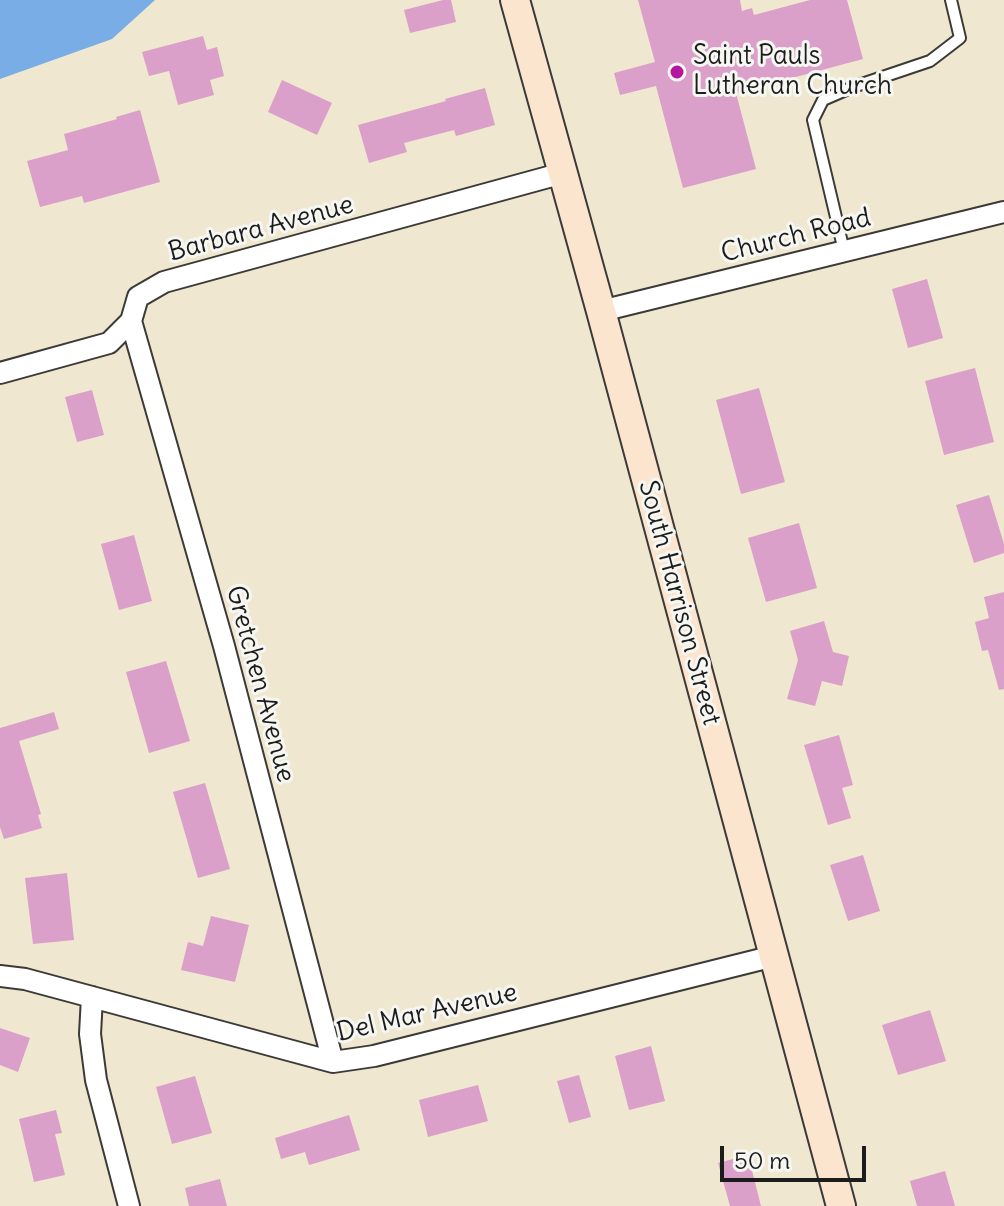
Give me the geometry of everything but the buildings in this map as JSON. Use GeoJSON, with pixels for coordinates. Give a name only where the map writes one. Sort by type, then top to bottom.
{"type":"FeatureCollection","features":[{"type":"Feature","properties":{"kind":"main road","name":"South Harrison Street"},"geometry":{"type":"LineString","coordinates":[[515,0],[841,1206]]}},
{"type":"Feature","properties":{"kind":"street","name":"Barbara Avenue"},"geometry":{"type":"LineString","coordinates":[[0,373],[109,343],[131,321],[138,297],[164,282],[563,173]]}},
{"type":"Feature","properties":{"kind":"street","name":"Church Road"},"geometry":{"type":"LineString","coordinates":[[601,311],[1004,213]]}},
{"type":"Feature","properties":{"kind":"street","name":"Gretchen Avenue"},"geometry":{"type":"LineString","coordinates":[[131,321],[224,646],[333,1062]]}},
{"type":"Feature","properties":{"kind":"street","name":"Del Mar Avenue"},"geometry":{"type":"LineString","coordinates":[[0,976],[25,979],[333,1062],[374,1056],[774,956]]}},
{"type":"Feature","properties":{"kind":"street"},"geometry":{"type":"LineString","coordinates":[[92,997],[90,1034],[96,1080],[129,1206]]}},
{"type":"Feature","properties":{"kind":"lane"},"geometry":{"type":"LineString","coordinates":[[844,251],[813,120],[823,100],[930,61],[960,38],[951,0]]}},
{"type":"Feature","properties":{"kind":"water"},"geometry":{"type":"Polygon","coordinates":[[[0,0],[155,0],[112,39],[0,79],[0,0]]]}},
{"type":"Feature","properties":{"kind":"place","name":"Saint Pauls Lutheran Church"},"geometry":{"type":"Point","coordinates":[677,72]}}]}
